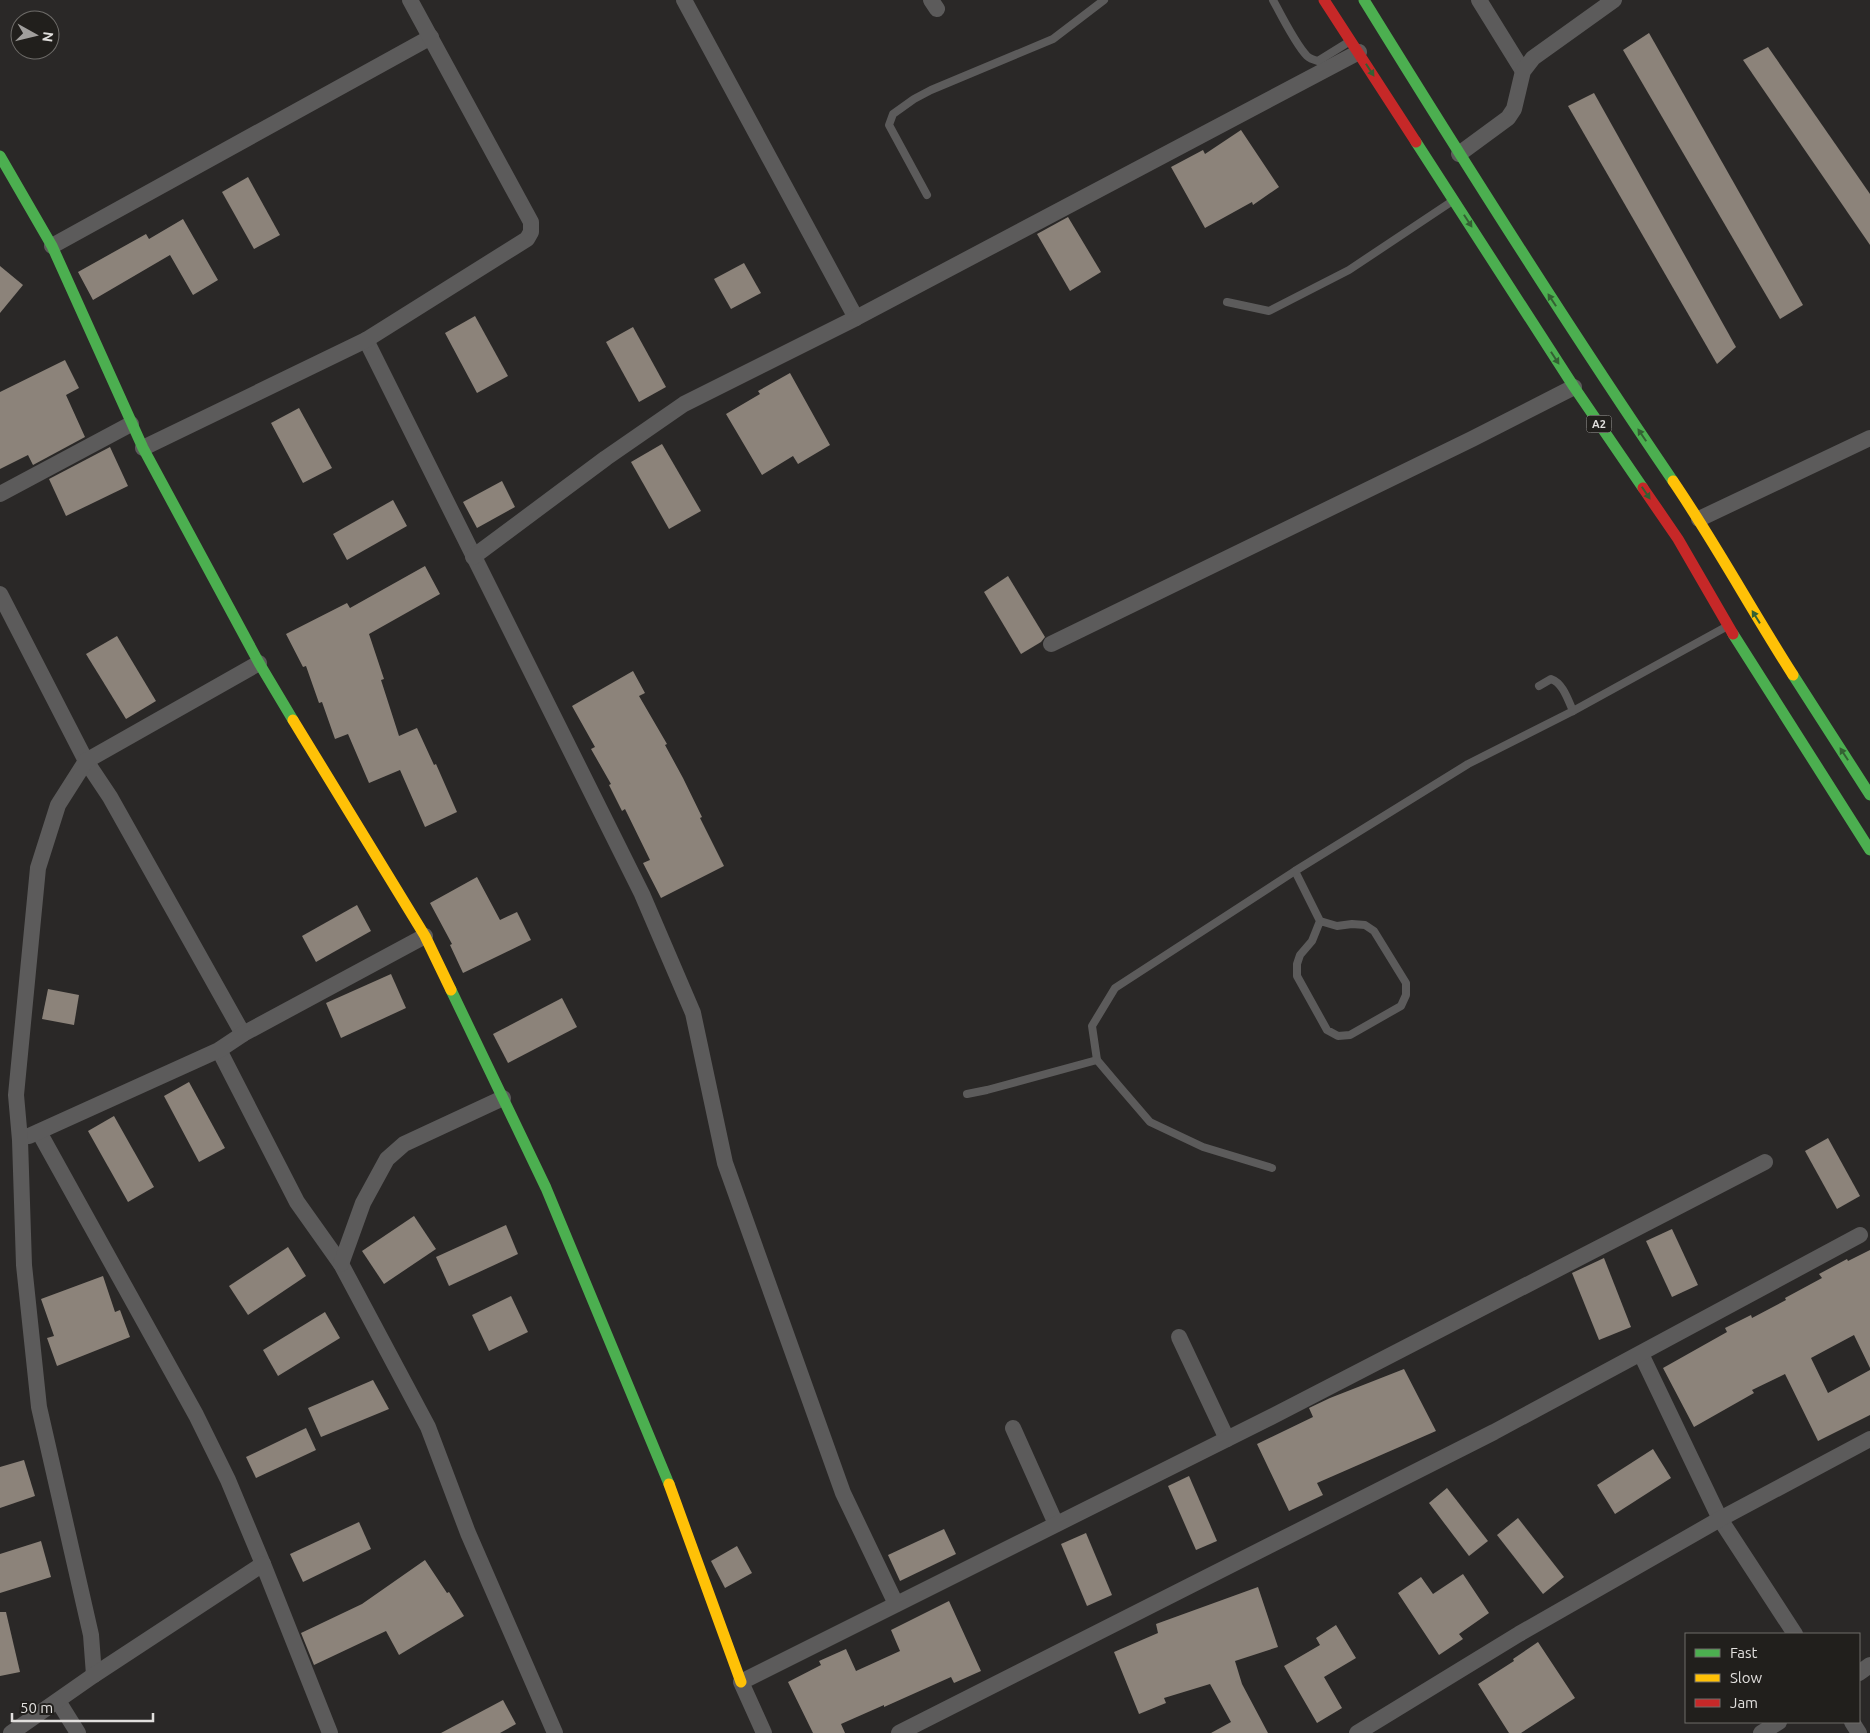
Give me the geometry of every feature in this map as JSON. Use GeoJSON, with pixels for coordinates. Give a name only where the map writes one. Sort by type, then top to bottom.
{"type":"FeatureCollection","features":[{"type":"Feature","properties":{"kind":"main road","name":"A2"},"geometry":{"type":"LineString","coordinates":[[1324,0],[1574,386],[1678,539],[1728,626],[1870,850]]}},
{"type":"Feature","properties":{"kind":"main road","name":"A2"},"geometry":{"type":"LineString","coordinates":[[1364,0],[1459,154],[1595,366],[1699,519],[1752,612],[1870,795]]}},
{"type":"Feature","properties":{"kind":"main road"},"geometry":{"type":"LineString","coordinates":[[0,156],[52,246],[143,448],[259,663],[425,936],[546,1188],[668,1482],[741,1682]]}},
{"type":"Feature","properties":{"kind":"street"},"geometry":{"type":"LineString","coordinates":[[143,448],[366,340],[527,239],[531,232],[532,222],[410,0]]}},
{"type":"Feature","properties":{"kind":"street"},"geometry":{"type":"LineString","coordinates":[[684,0],[856,318]]}},
{"type":"Feature","properties":{"kind":"street"},"geometry":{"type":"LineString","coordinates":[[1479,0],[1523,71]]}},
{"type":"Feature","properties":{"kind":"street"},"geometry":{"type":"LineString","coordinates":[[1459,154],[1508,118],[1514,109],[1523,71],[1533,58],[1614,0]]}},
{"type":"Feature","properties":{"kind":"street"},"geometry":{"type":"LineString","coordinates":[[52,246],[430,37]]}},
{"type":"Feature","properties":{"kind":"street"},"geometry":{"type":"LineString","coordinates":[[473,557],[606,458],[684,404],[856,318],[1355,46]]}},
{"type":"Feature","properties":{"kind":"street"},"geometry":{"type":"LineString","coordinates":[[366,340],[642,894],[693,1013],[725,1163],[843,1493],[896,1604]]}},
{"type":"Feature","properties":{"kind":"street"},"geometry":{"type":"LineString","coordinates":[[1051,644],[1463,444],[1574,386]]}},
{"type":"Feature","properties":{"kind":"street"},"geometry":{"type":"LineString","coordinates":[[0,494],[131,424]]}},
{"type":"Feature","properties":{"kind":"street"},"geometry":{"type":"LineString","coordinates":[[1699,519],[1870,438]]}},
{"type":"Feature","properties":{"kind":"street"},"geometry":{"type":"LineString","coordinates":[[0,594],[86,761],[110,797],[243,1034]]}},
{"type":"Feature","properties":{"kind":"street"},"geometry":{"type":"LineString","coordinates":[[94,1675],[91,1635],[39,1408],[24,1265],[20,1140],[16,1095],[38,868],[58,806],[86,761],[259,663]]}},
{"type":"Feature","properties":{"kind":"street"},"geometry":{"type":"LineString","coordinates":[[20,1140],[220,1050],[243,1034],[425,936]]}},
{"type":"Feature","properties":{"kind":"street"},"geometry":{"type":"LineString","coordinates":[[220,1050],[297,1202],[341,1264],[428,1427],[468,1533],[555,1733]]}},
{"type":"Feature","properties":{"kind":"street"},"geometry":{"type":"LineString","coordinates":[[341,1264],[363,1203],[387,1159],[404,1144],[503,1098]]}},
{"type":"Feature","properties":{"kind":"street"},"geometry":{"type":"LineString","coordinates":[[39,1132],[196,1415],[228,1480],[330,1733]]}},
{"type":"Feature","properties":{"kind":"street"},"geometry":{"type":"LineString","coordinates":[[764,1733],[741,1682],[1227,1439],[1765,1162]]}},
{"type":"Feature","properties":{"kind":"street"},"geometry":{"type":"LineString","coordinates":[[900,1733],[1494,1432],[1860,1235]]}},
{"type":"Feature","properties":{"kind":"street"},"geometry":{"type":"LineString","coordinates":[[1179,1337],[1227,1439]]}},
{"type":"Feature","properties":{"kind":"street"},"geometry":{"type":"LineString","coordinates":[[1641,1354],[1720,1519],[1794,1633]]}},
{"type":"Feature","properties":{"kind":"street"},"geometry":{"type":"LineString","coordinates":[[1012,1428],[1056,1524]]}},
{"type":"Feature","properties":{"kind":"street"},"geometry":{"type":"LineString","coordinates":[[1357,1733],[1519,1634],[1720,1519],[1870,1439]]}},
{"type":"Feature","properties":{"kind":"street"},"geometry":{"type":"LineString","coordinates":[[11,1733],[94,1675],[263,1564]]}},
{"type":"Feature","properties":{"kind":"street"},"geometry":{"type":"LineString","coordinates":[[58,1701],[78,1733]]}},
{"type":"Feature","properties":{"kind":"street"},"geometry":{"type":"LineString","coordinates":[[1761,1733],[1777,1723]]}},
{"type":"Feature","properties":{"kind":"lane"},"geometry":{"type":"LineString","coordinates":[[927,195],[889,125],[893,114],[901,107],[931,90],[1053,39],[1104,0]]}},
{"type":"Feature","properties":{"kind":"lane"},"geometry":{"type":"LineString","coordinates":[[1273,0],[1307,56],[1318,62],[1355,46]]}},
{"type":"Feature","properties":{"kind":"lane"},"geometry":{"type":"LineString","coordinates":[[1226,302],[1269,311],[1349,270],[1454,200]]}},
{"type":"Feature","properties":{"kind":"lane"},"geometry":{"type":"LineString","coordinates":[[1272,1168],[1203,1147],[1150,1122],[1097,1060],[1092,1026],[1115,988],[1295,871],[1468,764],[1573,711],[1728,626]]}},
{"type":"Feature","properties":{"kind":"lane"},"geometry":{"type":"LineString","coordinates":[[1539,686],[1551,679],[1555,680],[1573,711]]}},
{"type":"Feature","properties":{"kind":"lane"},"geometry":{"type":"LineString","coordinates":[[1295,871],[1320,921],[1328,925],[1337,926],[1365,925],[1374,931],[1406,984],[1406,995],[1401,1006],[1350,1035],[1338,1036],[1327,1030],[1297,976],[1297,964],[1300,955],[1312,941],[1320,921]]}},
{"type":"Feature","properties":{"kind":"lane"},"geometry":{"type":"LineString","coordinates":[[967,1094],[1097,1060]]}},
{"type":"Feature","properties":{"kind":"building"},"geometry":{"type":"Polygon","coordinates":[[[1649,33],[1803,305],[1780,319],[1623,50],[1649,33]]]}},
{"type":"Feature","properties":{"kind":"building"},"geometry":{"type":"Polygon","coordinates":[[[1768,47],[1870,194],[1870,245],[1743,60],[1768,47]]]}},
{"type":"Feature","properties":{"kind":"building"},"geometry":{"type":"Polygon","coordinates":[[[1594,93],[1736,347],[1717,364],[1568,106],[1594,93]]]}},
{"type":"Feature","properties":{"kind":"building"},"geometry":{"type":"Polygon","coordinates":[[[1241,130],[1279,187],[1253,205],[1252,202],[1205,228],[1171,167],[1203,150],[1205,154],[1241,130]]]}},
{"type":"Feature","properties":{"kind":"building"},"geometry":{"type":"Polygon","coordinates":[[[248,177],[280,235],[254,249],[222,192],[248,177]]]}},
{"type":"Feature","properties":{"kind":"building"},"geometry":{"type":"Polygon","coordinates":[[[1068,217],[1101,272],[1070,291],[1037,234],[1068,217]]]}},
{"type":"Feature","properties":{"kind":"building"},"geometry":{"type":"Polygon","coordinates":[[[183,219],[218,280],[193,295],[170,255],[93,300],[78,272],[146,234],[149,239],[183,219]]]}},
{"type":"Feature","properties":{"kind":"building"},"geometry":{"type":"Polygon","coordinates":[[[744,263],[761,293],[731,309],[714,279],[744,263]]]}},
{"type":"Feature","properties":{"kind":"building"},"geometry":{"type":"Polygon","coordinates":[[[0,266],[23,285],[0,313],[0,266]]]}},
{"type":"Feature","properties":{"kind":"building"},"geometry":{"type":"Polygon","coordinates":[[[475,316],[508,376],[477,393],[445,333],[475,316]]]}},
{"type":"Feature","properties":{"kind":"building"},"geometry":{"type":"Polygon","coordinates":[[[633,327],[666,387],[639,402],[606,342],[633,327]]]}},
{"type":"Feature","properties":{"kind":"building"},"geometry":{"type":"Polygon","coordinates":[[[65,360],[79,388],[66,395],[85,437],[33,465],[28,455],[0,469],[0,392],[65,360]]]}},
{"type":"Feature","properties":{"kind":"building"},"geometry":{"type":"Polygon","coordinates":[[[790,373],[830,445],[798,464],[793,456],[762,475],[726,414],[760,394],[758,391],[790,373]]]}},
{"type":"Feature","properties":{"kind":"building"},"geometry":{"type":"Polygon","coordinates":[[[299,408],[332,468],[303,483],[271,423],[299,408]]]}},
{"type":"Feature","properties":{"kind":"building"},"geometry":{"type":"Polygon","coordinates":[[[662,444],[701,511],[669,529],[631,462],[662,444]]]}},
{"type":"Feature","properties":{"kind":"building"},"geometry":{"type":"Polygon","coordinates":[[[110,447],[128,486],[66,516],[49,479],[110,447]]]}},
{"type":"Feature","properties":{"kind":"building"},"geometry":{"type":"Polygon","coordinates":[[[502,481],[515,507],[477,528],[463,502],[502,481]]]}},
{"type":"Feature","properties":{"kind":"building"},"geometry":{"type":"Polygon","coordinates":[[[393,500],[407,526],[347,560],[333,534],[393,500]]]}},
{"type":"Feature","properties":{"kind":"building"},"geometry":{"type":"Polygon","coordinates":[[[425,566],[440,594],[369,634],[384,679],[381,680],[399,736],[417,728],[434,765],[436,764],[457,812],[425,827],[400,770],[369,783],[348,734],[335,739],[322,702],[319,703],[306,666],[303,667],[286,634],[347,603],[350,608],[425,566]]]}},
{"type":"Feature","properties":{"kind":"building"},"geometry":{"type":"Polygon","coordinates":[[[1008,576],[1045,637],[1041,642],[1021,654],[984,592],[1008,576]]]}},
{"type":"Feature","properties":{"kind":"building"},"geometry":{"type":"Polygon","coordinates":[[[117,636],[156,701],[126,719],[86,654],[117,636]]]}},
{"type":"Feature","properties":{"kind":"building"},"geometry":{"type":"Polygon","coordinates":[[[633,671],[645,693],[639,696],[667,744],[665,745],[683,778],[724,866],[661,898],[643,863],[650,860],[625,809],[622,811],[609,785],[611,784],[591,749],[595,747],[572,706],[633,671]]]}},
{"type":"Feature","properties":{"kind":"building"},"geometry":{"type":"Polygon","coordinates":[[[477,877],[500,920],[517,912],[531,940],[463,973],[450,945],[452,944],[430,903],[477,877]]]}},
{"type":"Feature","properties":{"kind":"building"},"geometry":{"type":"Polygon","coordinates":[[[357,905],[371,931],[316,962],[302,936],[357,905]]]}},
{"type":"Feature","properties":{"kind":"building"},"geometry":{"type":"Polygon","coordinates":[[[391,974],[406,1008],[341,1038],[326,1003],[391,974]]]}},
{"type":"Feature","properties":{"kind":"building"},"geometry":{"type":"Polygon","coordinates":[[[48,989],[79,995],[74,1025],[42,1019],[48,989]]]}},
{"type":"Feature","properties":{"kind":"building"},"geometry":{"type":"Polygon","coordinates":[[[562,998],[577,1027],[508,1063],[493,1034],[562,998]]]}},
{"type":"Feature","properties":{"kind":"building"},"geometry":{"type":"Polygon","coordinates":[[[189,1082],[225,1148],[199,1162],[164,1096],[189,1082]]]}},
{"type":"Feature","properties":{"kind":"building"},"geometry":{"type":"Polygon","coordinates":[[[114,1116],[154,1187],[128,1202],[88,1131],[114,1116]]]}},
{"type":"Feature","properties":{"kind":"building"},"geometry":{"type":"Polygon","coordinates":[[[1828,1138],[1860,1196],[1837,1209],[1805,1151],[1828,1138]]]}},
{"type":"Feature","properties":{"kind":"building"},"geometry":{"type":"Polygon","coordinates":[[[414,1216],[436,1249],[384,1284],[362,1251],[414,1216]]]}},
{"type":"Feature","properties":{"kind":"building"},"geometry":{"type":"Polygon","coordinates":[[[506,1225],[518,1254],[449,1286],[436,1257],[506,1225]]]}},
{"type":"Feature","properties":{"kind":"building"},"geometry":{"type":"Polygon","coordinates":[[[1672,1229],[1698,1285],[1672,1297],[1646,1241],[1672,1229]]]}},
{"type":"Feature","properties":{"kind":"building"},"geometry":{"type":"Polygon","coordinates":[[[288,1247],[306,1276],[248,1315],[229,1286],[288,1247]]]}},
{"type":"Feature","properties":{"kind":"building"},"geometry":{"type":"Polygon","coordinates":[[[1870,1250],[1870,1368],[1854,1335],[1811,1358],[1828,1393],[1870,1370],[1870,1415],[1818,1441],[1785,1374],[1752,1390],[1754,1393],[1694,1427],[1663,1368],[1727,1332],[1725,1328],[1751,1315],[1752,1318],[1786,1300],[1785,1298],[1822,1278],[1819,1274],[1847,1259],[1848,1261],[1870,1250]]]}},
{"type":"Feature","properties":{"kind":"building"},"geometry":{"type":"Polygon","coordinates":[[[1604,1258],[1631,1327],[1599,1340],[1572,1273],[1604,1258]]]}},
{"type":"Feature","properties":{"kind":"building"},"geometry":{"type":"Polygon","coordinates":[[[103,1276],[115,1312],[120,1310],[130,1337],[57,1366],[47,1338],[54,1336],[41,1299],[103,1276]]]}},
{"type":"Feature","properties":{"kind":"building"},"geometry":{"type":"Polygon","coordinates":[[[511,1296],[528,1332],[489,1351],[472,1315],[511,1296]]]}},
{"type":"Feature","properties":{"kind":"building"},"geometry":{"type":"Polygon","coordinates":[[[325,1312],[340,1338],[278,1376],[263,1350],[325,1312]]]}},
{"type":"Feature","properties":{"kind":"building"},"geometry":{"type":"Polygon","coordinates":[[[1404,1369],[1436,1431],[1317,1483],[1323,1495],[1289,1511],[1257,1444],[1313,1417],[1309,1408],[1404,1369]]]}},
{"type":"Feature","properties":{"kind":"building"},"geometry":{"type":"Polygon","coordinates":[[[373,1380],[389,1409],[321,1437],[308,1408],[373,1380]]]}},
{"type":"Feature","properties":{"kind":"building"},"geometry":{"type":"Polygon","coordinates":[[[306,1428],[316,1450],[256,1478],[246,1457],[306,1428]]]}},
{"type":"Feature","properties":{"kind":"building"},"geometry":{"type":"Polygon","coordinates":[[[1653,1449],[1671,1478],[1615,1514],[1597,1485],[1653,1449]]]}},
{"type":"Feature","properties":{"kind":"building"},"geometry":{"type":"Polygon","coordinates":[[[24,1460],[35,1496],[0,1508],[0,1467],[24,1460]]]}},
{"type":"Feature","properties":{"kind":"building"},"geometry":{"type":"Polygon","coordinates":[[[1189,1476],[1217,1541],[1196,1550],[1168,1486],[1189,1476]]]}},
{"type":"Feature","properties":{"kind":"building"},"geometry":{"type":"Polygon","coordinates":[[[1447,1488],[1488,1541],[1469,1556],[1429,1503],[1447,1488]]]}},
{"type":"Feature","properties":{"kind":"building"},"geometry":{"type":"Polygon","coordinates":[[[1518,1518],[1564,1577],[1543,1594],[1497,1535],[1518,1518]]]}},
{"type":"Feature","properties":{"kind":"building"},"geometry":{"type":"Polygon","coordinates":[[[359,1522],[371,1549],[303,1582],[290,1554],[359,1522]]]}},
{"type":"Feature","properties":{"kind":"building"},"geometry":{"type":"Polygon","coordinates":[[[944,1529],[956,1554],[900,1581],[888,1555],[944,1529]]]}},
{"type":"Feature","properties":{"kind":"building"},"geometry":{"type":"Polygon","coordinates":[[[1086,1533],[1112,1595],[1087,1606],[1061,1544],[1086,1533]]]}},
{"type":"Feature","properties":{"kind":"building"},"geometry":{"type":"Polygon","coordinates":[[[41,1541],[51,1577],[0,1593],[0,1554],[41,1541]]]}},
{"type":"Feature","properties":{"kind":"building"},"geometry":{"type":"Polygon","coordinates":[[[737,1546],[752,1573],[725,1588],[711,1561],[737,1546]]]}},
{"type":"Feature","properties":{"kind":"building"},"geometry":{"type":"Polygon","coordinates":[[[425,1560],[464,1616],[399,1655],[386,1631],[314,1665],[301,1633],[362,1604],[425,1560]]]}},
{"type":"Feature","properties":{"kind":"building"},"geometry":{"type":"Polygon","coordinates":[[[1463,1574],[1489,1613],[1459,1634],[1463,1639],[1439,1655],[1398,1593],[1421,1577],[1433,1594],[1463,1574]]]}},
{"type":"Feature","properties":{"kind":"building"},"geometry":{"type":"Polygon","coordinates":[[[1258,1587],[1278,1647],[1235,1661],[1242,1684],[1268,1733],[1211,1733],[1231,1722],[1210,1684],[1164,1698],[1166,1703],[1139,1714],[1114,1652],[1158,1633],[1156,1624],[1258,1587]]]}},
{"type":"Feature","properties":{"kind":"building"},"geometry":{"type":"Polygon","coordinates":[[[949,1601],[981,1671],[954,1683],[951,1677],[841,1724],[845,1733],[813,1733],[788,1682],[821,1665],[819,1661],[846,1649],[856,1671],[900,1651],[891,1630],[949,1601]]]}},
{"type":"Feature","properties":{"kind":"building"},"geometry":{"type":"Polygon","coordinates":[[[0,1612],[6,1612],[20,1672],[0,1676],[0,1612]]]}},
{"type":"Feature","properties":{"kind":"building"},"geometry":{"type":"Polygon","coordinates":[[[1336,1625],[1356,1658],[1324,1677],[1342,1708],[1317,1723],[1284,1666],[1320,1645],[1316,1638],[1336,1625]]]}},
{"type":"Feature","properties":{"kind":"building"},"geometry":{"type":"Polygon","coordinates":[[[1538,1642],[1575,1698],[1521,1733],[1509,1733],[1478,1684],[1514,1661],[1513,1659],[1538,1642]]]}},
{"type":"Feature","properties":{"kind":"building"},"geometry":{"type":"Polygon","coordinates":[[[503,1700],[516,1724],[500,1733],[441,1733],[503,1700]]]}},
{"type":"Feature","properties":{"kind":"traffic: fast"},"geometry":{"type":"LineString","coordinates":[[1364,0],[1516,242],[1673,481]]}},
{"type":"Feature","properties":{"kind":"traffic: fast"},"geometry":{"type":"LineString","coordinates":[[1416,142],[1574,387],[1643,488]]}},
{"type":"Feature","properties":{"kind":"traffic: fast"},"geometry":{"type":"LineString","coordinates":[[0,156],[52,246],[143,448],[259,663],[293,720]]}},
{"type":"Feature","properties":{"kind":"traffic: fast"},"geometry":{"type":"LineString","coordinates":[[1733,634],[1870,850]]}},
{"type":"Feature","properties":{"kind":"traffic: fast"},"geometry":{"type":"LineString","coordinates":[[1793,675],[1870,795]]}},
{"type":"Feature","properties":{"kind":"traffic: fast"},"geometry":{"type":"LineString","coordinates":[[451,990],[546,1188],[669,1484]]}},
{"type":"Feature","properties":{"kind":"traffic: slow"},"geometry":{"type":"LineString","coordinates":[[1673,481],[1793,675]]}},
{"type":"Feature","properties":{"kind":"traffic: slow"},"geometry":{"type":"LineString","coordinates":[[293,720],[425,936],[451,990]]}},
{"type":"Feature","properties":{"kind":"traffic: slow"},"geometry":{"type":"LineString","coordinates":[[669,1484],[741,1682]]}},
{"type":"Feature","properties":{"kind":"traffic: jam"},"geometry":{"type":"LineString","coordinates":[[1324,0],[1416,142]]}},
{"type":"Feature","properties":{"kind":"traffic: jam"},"geometry":{"type":"LineString","coordinates":[[1643,488],[1678,539],[1733,634]]}}]}
